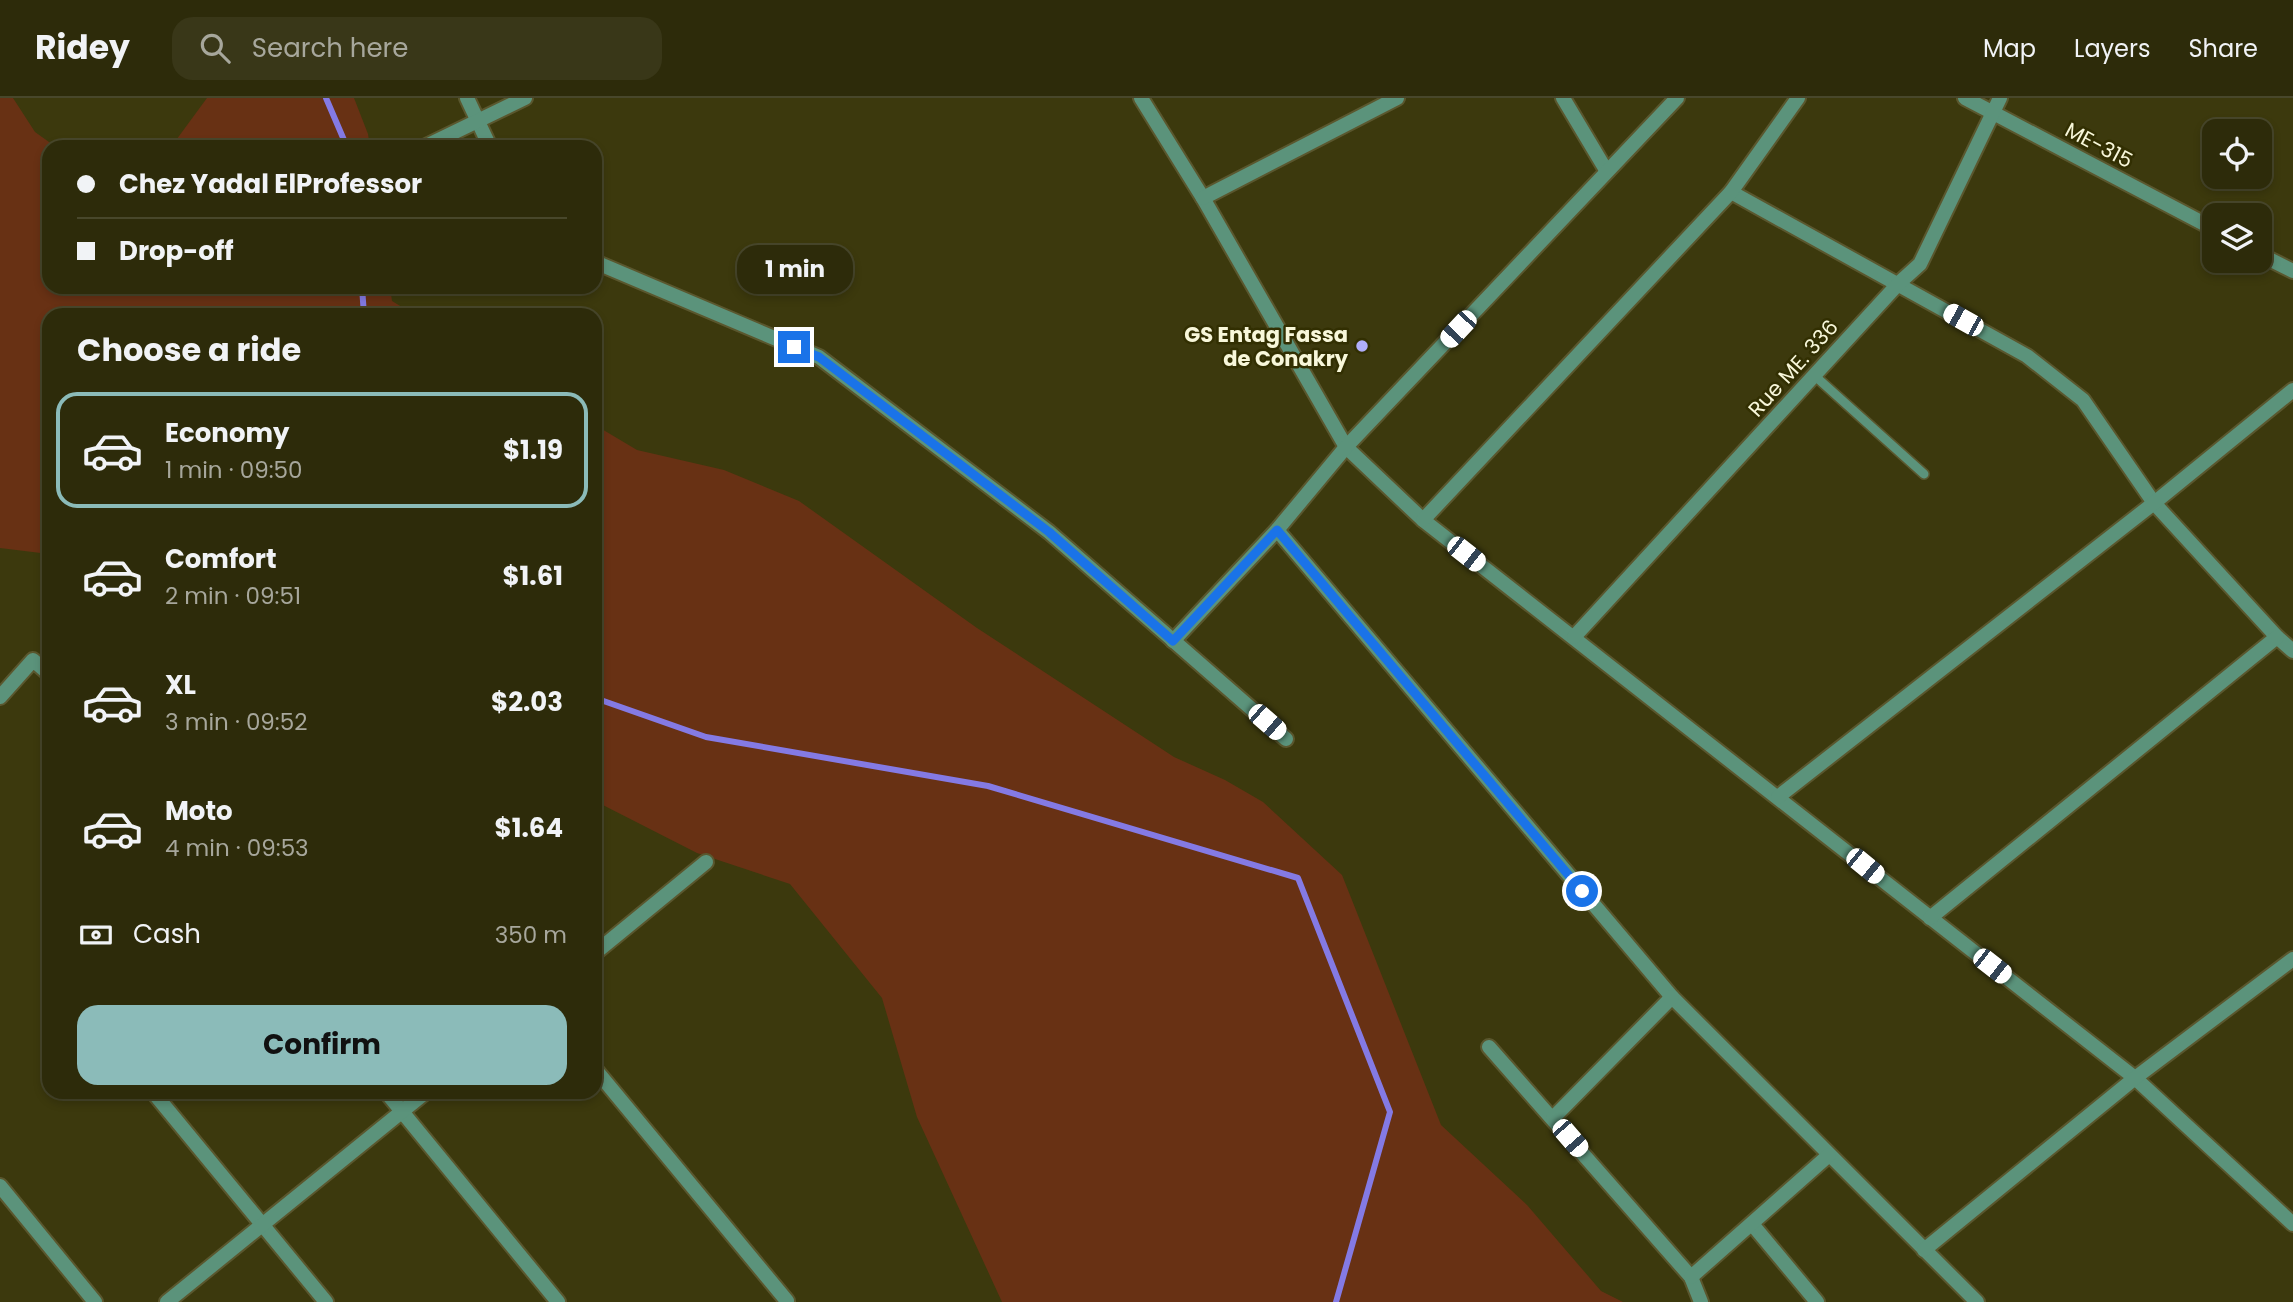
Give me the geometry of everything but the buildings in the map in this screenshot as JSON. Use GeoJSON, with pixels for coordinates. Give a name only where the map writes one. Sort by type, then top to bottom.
{"type":"FeatureCollection","features":[{"type":"Feature","properties":{"kind":"street"},"geometry":{"type":"LineString","coordinates":[[467,98],[486,140]]}},
{"type":"Feature","properties":{"kind":"street"},"geometry":{"type":"LineString","coordinates":[[439,140],[525,98]]}},
{"type":"Feature","properties":{"kind":"street"},"geometry":{"type":"LineString","coordinates":[[1141,98],[1203,198],[1346,447],[1423,520],[2135,1078],[2293,1224]]}},
{"type":"Feature","properties":{"kind":"street"},"geometry":{"type":"LineString","coordinates":[[1203,198],[1397,98]]}},
{"type":"Feature","properties":{"kind":"street"},"geometry":{"type":"LineString","coordinates":[[1563,98],[1606,170]]}},
{"type":"Feature","properties":{"kind":"street"},"geometry":{"type":"LineString","coordinates":[[1173,641],[1277,530],[1346,447],[1676,98]]}},
{"type":"Feature","properties":{"kind":"street"},"geometry":{"type":"LineString","coordinates":[[1423,520],[1731,192],[1798,98]]}},
{"type":"Feature","properties":{"kind":"street","name":"ME-315"},"geometry":{"type":"LineString","coordinates":[[1965,98],[2202,223]]}},
{"type":"Feature","properties":{"kind":"street","name":"Rue ME. 336"},"geometry":{"type":"LineString","coordinates":[[1574,638],[1899,283],[1920,264],[2000,98]]}},
{"type":"Feature","properties":{"kind":"street"},"geometry":{"type":"LineString","coordinates":[[1731,192],[2027,356],[2083,400],[2154,503],[2277,637],[2293,650]]}},
{"type":"Feature","properties":{"kind":"street"},"geometry":{"type":"LineString","coordinates":[[2272,260],[2293,271]]}},
{"type":"Feature","properties":{"kind":"street"},"geometry":{"type":"LineString","coordinates":[[602,265],[819,357],[1049,532],[1286,739]]}},
{"type":"Feature","properties":{"kind":"street"},"geometry":{"type":"LineString","coordinates":[[1778,797],[2154,503],[2293,390]]}},
{"type":"Feature","properties":{"kind":"street"},"geometry":{"type":"LineString","coordinates":[[1277,530],[1672,997],[1977,1302]]}},
{"type":"Feature","properties":{"kind":"street"},"geometry":{"type":"LineString","coordinates":[[1930,918],[2277,637]]}},
{"type":"Feature","properties":{"kind":"street"},"geometry":{"type":"LineString","coordinates":[[0,697],[33,660],[42,668]]}},
{"type":"Feature","properties":{"kind":"street"},"geometry":{"type":"LineString","coordinates":[[602,947],[706,862]]}},
{"type":"Feature","properties":{"kind":"street"},"geometry":{"type":"LineString","coordinates":[[1924,1250],[2135,1078],[2293,959]]}},
{"type":"Feature","properties":{"kind":"street"},"geometry":{"type":"LineString","coordinates":[[1553,1118],[1672,997]]}},
{"type":"Feature","properties":{"kind":"street"},"geometry":{"type":"LineString","coordinates":[[1489,1047],[1691,1277],[1701,1302]]}},
{"type":"Feature","properties":{"kind":"street"},"geometry":{"type":"LineString","coordinates":[[602,1077],[787,1301]]}},
{"type":"Feature","properties":{"kind":"street"},"geometry":{"type":"LineString","coordinates":[[159,1099],[326,1302]]}},
{"type":"Feature","properties":{"kind":"street"},"geometry":{"type":"LineString","coordinates":[[392,1099],[558,1302]]}},
{"type":"Feature","properties":{"kind":"street"},"geometry":{"type":"LineString","coordinates":[[167,1302],[418,1099]]}},
{"type":"Feature","properties":{"kind":"street"},"geometry":{"type":"LineString","coordinates":[[1691,1277],[1829,1155]]}},
{"type":"Feature","properties":{"kind":"street"},"geometry":{"type":"LineString","coordinates":[[0,1186],[95,1302]]}},
{"type":"Feature","properties":{"kind":"street"},"geometry":{"type":"LineString","coordinates":[[1752,1224],[1817,1302]]}},
{"type":"Feature","properties":{"kind":"lane"},"geometry":{"type":"LineString","coordinates":[[1815,376],[1924,474]]}},
{"type":"Feature","properties":{"kind":"shaded area"},"geometry":{"type":"Polygon","coordinates":[[[0,98],[13,98],[35,132],[46,140],[42,140],[42,294],[391,294],[392,301],[404,308],[42,308],[42,553],[0,548],[0,98]]]}},
{"type":"Feature","properties":{"kind":"shaded area"},"geometry":{"type":"Polygon","coordinates":[[[207,98],[354,98],[369,140],[176,140],[207,98]]]}},
{"type":"Feature","properties":{"kind":"shaded area"},"geometry":{"type":"Polygon","coordinates":[[[602,429],[637,450],[724,470],[799,501],[977,628],[1174,757],[1225,780],[1263,802],[1342,875],[1441,1125],[1527,1205],[1601,1291],[1623,1302],[1002,1302],[917,1117],[882,998],[790,884],[697,853],[602,805],[602,429]]]}},
{"type":"Feature","properties":{"kind":"waterway"},"geometry":{"type":"LineString","coordinates":[[326,98],[344,140]]}},
{"type":"Feature","properties":{"kind":"waterway"},"geometry":{"type":"LineString","coordinates":[[362,294],[364,308]]}},
{"type":"Feature","properties":{"kind":"waterway"},"geometry":{"type":"LineString","coordinates":[[602,700],[706,737],[988,786],[1298,878],[1390,1112],[1336,1302]]}},
{"type":"Feature","properties":{"kind":"place","name":"GS Entag Fassa de Conakry"},"geometry":{"type":"Point","coordinates":[1362,346]}},
{"type":"Feature","properties":{"kind":"route"},"geometry":{"type":"LineString","coordinates":[[794,347],[819,357],[1049,532],[1173,641],[1277,530],[1582,891]]}}]}
